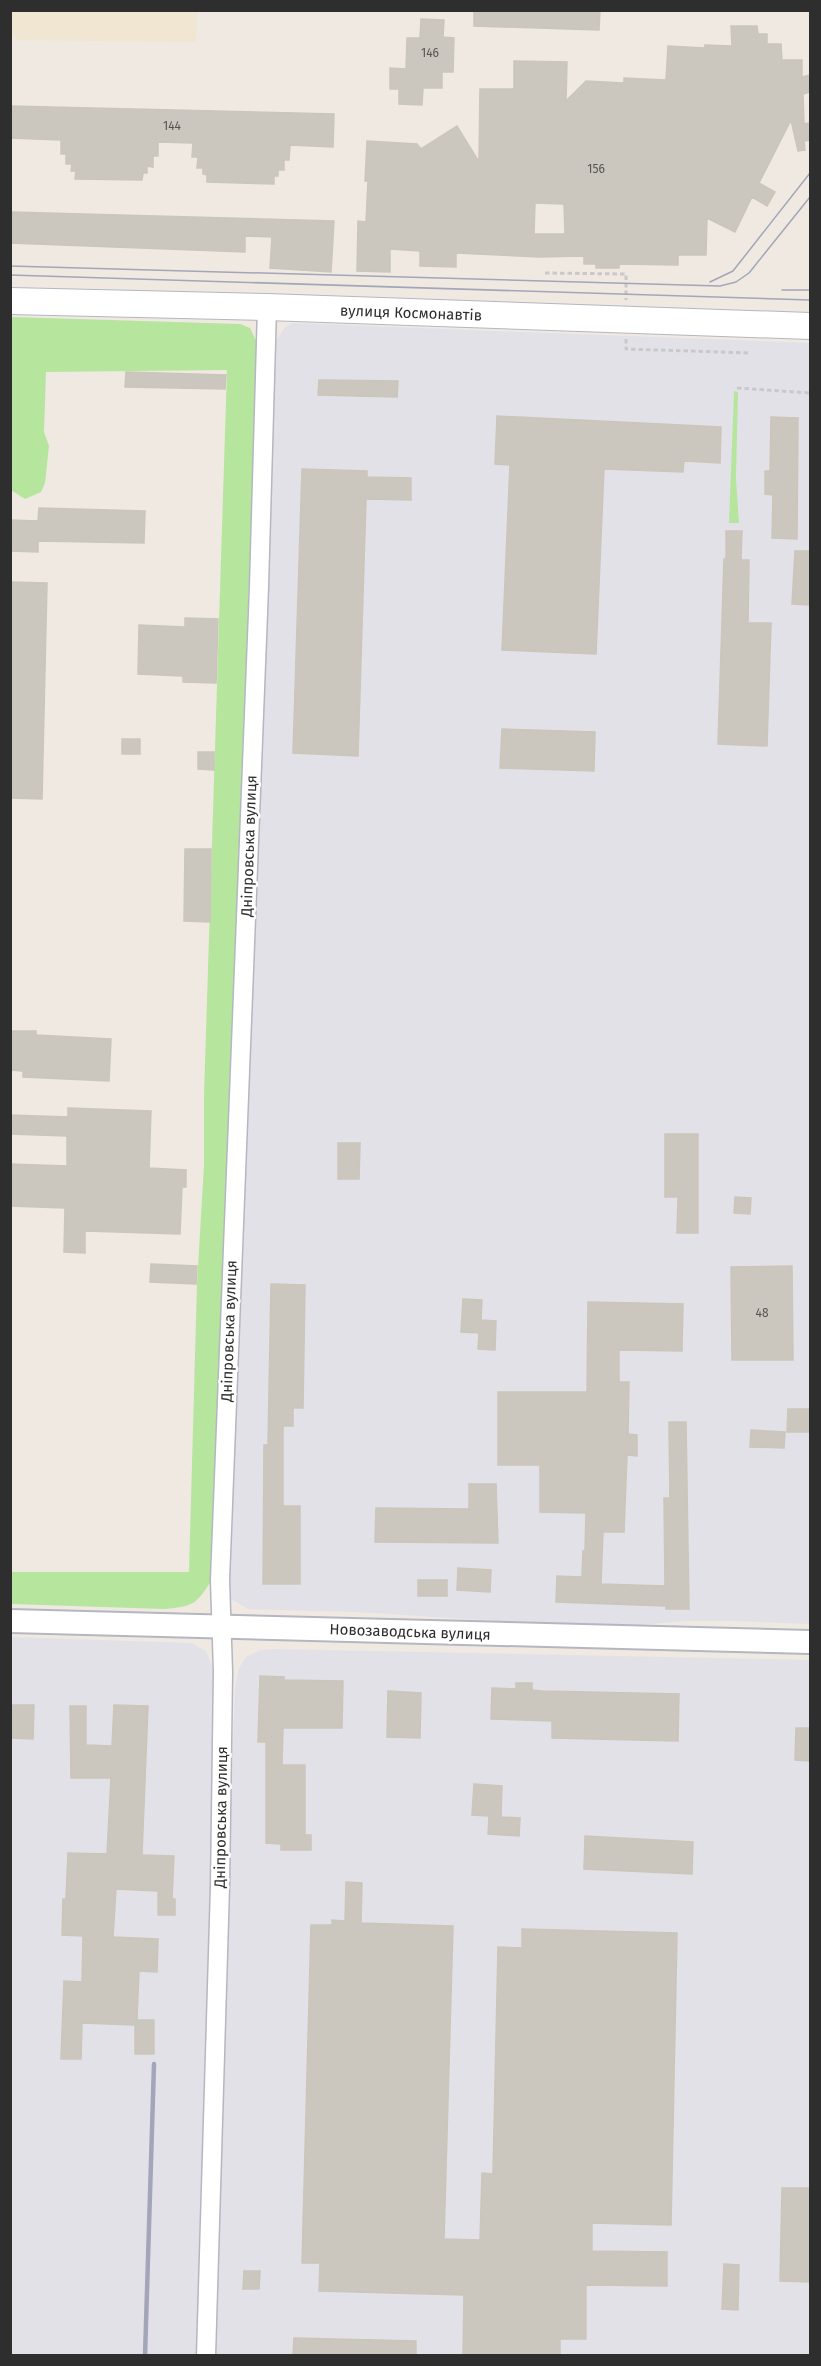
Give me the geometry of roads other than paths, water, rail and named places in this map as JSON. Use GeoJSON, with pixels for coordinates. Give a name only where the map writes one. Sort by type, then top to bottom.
{"type":"FeatureCollection","features":[{"type":"Feature","properties":{"kind":"main road","name":"вулиця Космонавтів"},"geometry":{"type":"LineString","coordinates":[[10,301],[267,307],[810,326]]}},
{"type":"Feature","properties":{"kind":"street","name":"Дніпровська вулиця"},"geometry":{"type":"LineString","coordinates":[[206,2355],[220,1886],[222,1626],[220,1580],[259,587],[267,307]]}},
{"type":"Feature","properties":{"kind":"street","name":"Новозаводська вулиця"},"geometry":{"type":"LineString","coordinates":[[10,1621],[810,1642]]}},
{"type":"Feature","properties":{"kind":"tram line"},"geometry":{"type":"LineString","coordinates":[[710,282],[733,271],[810,173]]}},
{"type":"Feature","properties":{"kind":"tram line"},"geometry":{"type":"LineString","coordinates":[[10,266],[720,286],[736,282],[749,273],[810,197]]}},
{"type":"Feature","properties":{"kind":"tram line"},"geometry":{"type":"LineString","coordinates":[[10,275],[810,300]]}},
{"type":"Feature","properties":{"kind":"tram line"},"geometry":{"type":"LineString","coordinates":[[782,290],[810,290]]}},
{"type":"Feature","properties":{"kind":"railway"},"geometry":{"type":"LineString","coordinates":[[145,2356],[154,2064]]}}]}
